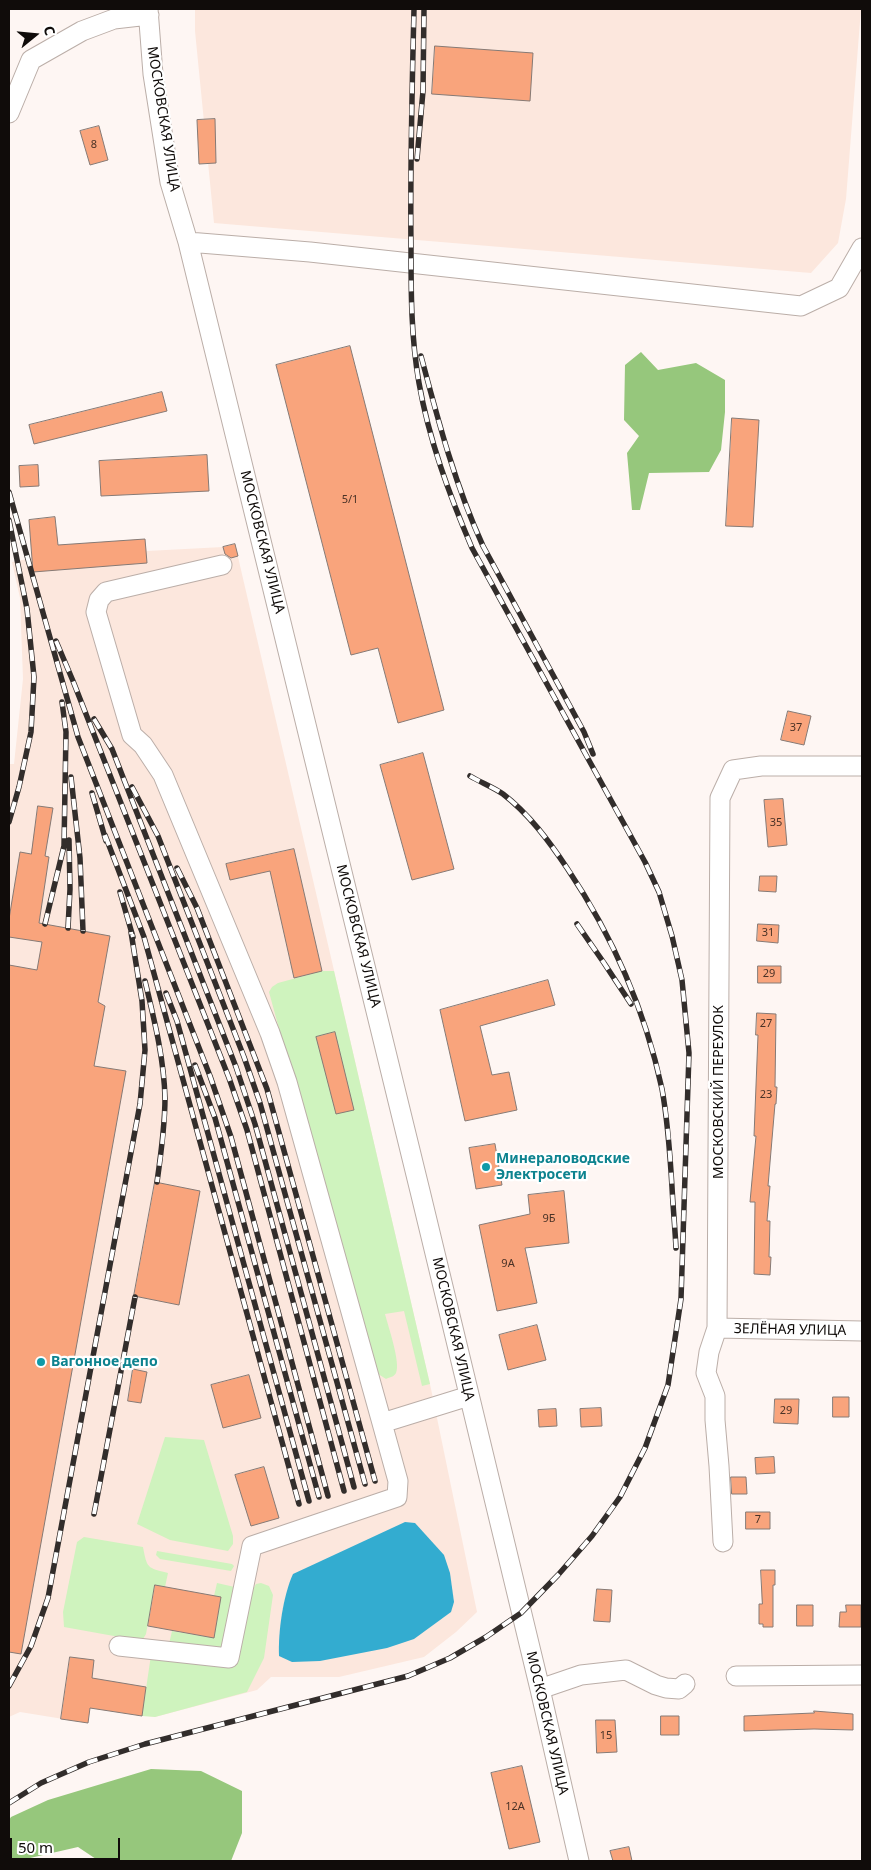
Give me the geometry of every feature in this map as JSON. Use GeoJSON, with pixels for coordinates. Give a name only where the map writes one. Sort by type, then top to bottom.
{"type":"FeatureCollection","features":[{"type":"Feature","properties":{"kind":"street"},"geometry":{"type":"LineString","coordinates":[[9,113],[31,60],[82,31],[114,19],[149,12]]}},
{"type":"Feature","properties":{"kind":"street","name":"МОСКОВСКАЯ УЛИЦА"},"geometry":{"type":"LineString","coordinates":[[149,12],[153,74],[170,182],[188,242],[540,1689],[579,1861]]}},
{"type":"Feature","properties":{"kind":"street"},"geometry":{"type":"LineString","coordinates":[[188,242],[310,252],[801,306],[839,288],[862,248]]}},
{"type":"Feature","properties":{"kind":"street"},"geometry":{"type":"LineString","coordinates":[[119,1646],[229,1658],[252,1546],[397,1497],[398,1481],[287,1082],[270,1033],[163,775],[143,745],[132,735],[96,612],[99,600],[106,592],[222,565]]}},
{"type":"Feature","properties":{"kind":"street","name":"МОСКОВСКИЙ ПЕРЕУЛОК"},"geometry":{"type":"LineString","coordinates":[[723,1542],[715,1396],[706,1373],[709,1352],[717,1328],[720,798],[733,770],[762,766],[862,766]]}},
{"type":"Feature","properties":{"kind":"street","name":"ЗЕЛЁНАЯ УЛИЦА"},"geometry":{"type":"LineString","coordinates":[[717,1328],[862,1331]]}},
{"type":"Feature","properties":{"kind":"street"},"geometry":{"type":"LineString","coordinates":[[382,1423],[469,1396]]}},
{"type":"Feature","properties":{"kind":"street"},"geometry":{"type":"LineString","coordinates":[[540,1689],[581,1675],[626,1670],[666,1688],[679,1689],[685,1684]]}},
{"type":"Feature","properties":{"kind":"street"},"geometry":{"type":"LineString","coordinates":[[736,1676],[862,1675]]}},
{"type":"Feature","properties":{"kind":"shaded area"},"geometry":{"type":"Polygon","coordinates":[[[195,9],[861,9],[846,199],[838,243],[811,273],[214,223],[195,31],[195,9]]]}},
{"type":"Feature","properties":{"kind":"shaded area"},"geometry":{"type":"Polygon","coordinates":[[[145,539],[147,551],[223,547],[235,544],[430,1384],[477,1612],[456,1632],[424,1657],[339,1677],[271,1677],[257,1690],[155,1717],[90,1708],[88,1723],[20,1712],[9,1717],[9,764],[14,764],[23,679],[20,598],[12,562],[32,558],[31,547],[145,539]]]}},
{"type":"Feature","properties":{"kind":"green space"},"geometry":{"type":"Polygon","coordinates":[[[641,352],[658,370],[696,363],[725,380],[725,412],[721,450],[709,472],[649,473],[640,510],[632,510],[627,453],[639,436],[624,420],[625,365],[641,352]]]}},
{"type":"Feature","properties":{"kind":"green space"},"geometry":{"type":"Polygon","coordinates":[[[322,971],[334,971],[430,1384],[422,1386],[404,1311],[385,1314],[396,1353],[396,1373],[386,1379],[372,1370],[269,992],[278,983],[322,971]]]}},
{"type":"Feature","properties":{"kind":"green space"},"geometry":{"type":"Polygon","coordinates":[[[165,1437],[204,1440],[233,1536],[233,1544],[228,1551],[170,1540],[137,1524],[165,1437]]]}},
{"type":"Feature","properties":{"kind":"green space"},"geometry":{"type":"Polygon","coordinates":[[[84,1537],[143,1547],[149,1566],[168,1573],[165,1587],[155,1585],[146,1634],[143,1639],[136,1640],[64,1627],[63,1612],[77,1542],[84,1537]]]}},
{"type":"Feature","properties":{"kind":"green space"},"geometry":{"type":"Polygon","coordinates":[[[157,1551],[232,1564],[234,1566],[231,1571],[160,1559],[156,1555],[157,1551]]]}},
{"type":"Feature","properties":{"kind":"green space"},"geometry":{"type":"Polygon","coordinates":[[[217,1583],[239,1588],[225,1645],[218,1650],[169,1644],[172,1631],[214,1638],[221,1597],[214,1596],[217,1583]]]}},
{"type":"Feature","properties":{"kind":"green space"},"geometry":{"type":"Polygon","coordinates":[[[261,1583],[269,1586],[273,1595],[264,1658],[247,1692],[155,1717],[142,1716],[151,1655],[233,1664],[239,1659],[251,1593],[256,1584],[261,1583]]]}},
{"type":"Feature","properties":{"kind":"green space"},"geometry":{"type":"Polygon","coordinates":[[[151,1769],[201,1771],[242,1791],[242,1833],[231,1861],[99,1861],[78,1847],[11,1861],[9,1857],[9,1820],[11,1817],[48,1800],[151,1769]]]}},
{"type":"Feature","properties":{"kind":"water"},"geometry":{"type":"Polygon","coordinates":[[[405,1522],[415,1523],[444,1555],[450,1573],[454,1602],[451,1612],[414,1639],[387,1648],[320,1661],[292,1662],[279,1656],[282,1614],[286,1593],[293,1574],[405,1522]]]}},
{"type":"Feature","properties":{"kind":"building"},"geometry":{"type":"Polygon","coordinates":[[[435,46],[533,53],[530,101],[432,94],[435,46]]]}},
{"type":"Feature","properties":{"kind":"building"},"geometry":{"type":"Polygon","coordinates":[[[215,119],[216,163],[199,164],[197,120],[215,119]]]}},
{"type":"Feature","properties":{"kind":"building"},"geometry":{"type":"Polygon","coordinates":[[[99,126],[108,160],[90,165],[80,131],[99,126]]]}},
{"type":"Feature","properties":{"kind":"building"},"geometry":{"type":"Polygon","coordinates":[[[350,346],[444,710],[398,723],[378,648],[351,655],[276,365],[350,346]]]}},
{"type":"Feature","properties":{"kind":"building"},"geometry":{"type":"Polygon","coordinates":[[[162,392],[167,411],[34,444],[29,425],[162,392]]]}},
{"type":"Feature","properties":{"kind":"building"},"geometry":{"type":"Polygon","coordinates":[[[732,418],[759,420],[753,527],[726,526],[732,418]]]}},
{"type":"Feature","properties":{"kind":"building"},"geometry":{"type":"Polygon","coordinates":[[[207,455],[209,491],[101,496],[99,461],[207,455]]]}},
{"type":"Feature","properties":{"kind":"building"},"geometry":{"type":"Polygon","coordinates":[[[38,465],[39,486],[20,487],[19,466],[38,465]]]}},
{"type":"Feature","properties":{"kind":"building"},"geometry":{"type":"Polygon","coordinates":[[[55,517],[58,545],[145,539],[147,563],[33,572],[29,520],[55,517]]]}},
{"type":"Feature","properties":{"kind":"building"},"geometry":{"type":"Polygon","coordinates":[[[235,544],[238,556],[231,558],[225,554],[223,547],[235,544]]]}},
{"type":"Feature","properties":{"kind":"building"},"geometry":{"type":"Polygon","coordinates":[[[788,711],[811,716],[804,745],[781,740],[788,711]]]}},
{"type":"Feature","properties":{"kind":"building"},"geometry":{"type":"Polygon","coordinates":[[[423,753],[454,869],[412,880],[380,765],[423,753]]]}},
{"type":"Feature","properties":{"kind":"building"},"geometry":{"type":"Polygon","coordinates":[[[783,799],[787,845],[768,847],[764,800],[783,799]]]}},
{"type":"Feature","properties":{"kind":"building","name":"Вагонное депо"},"geometry":{"type":"Polygon","coordinates":[[[38,806],[53,808],[45,856],[49,857],[39,923],[110,936],[98,1002],[105,1006],[94,1066],[126,1071],[21,1654],[9,1652],[9,965],[37,970],[42,942],[9,937],[9,919],[20,852],[31,854],[38,806]]]}},
{"type":"Feature","properties":{"kind":"building"},"geometry":{"type":"Polygon","coordinates":[[[294,849],[322,971],[294,978],[270,871],[230,880],[226,864],[294,849]]]}},
{"type":"Feature","properties":{"kind":"building"},"geometry":{"type":"Polygon","coordinates":[[[760,876],[777,876],[776,892],[759,891],[760,876]]]}},
{"type":"Feature","properties":{"kind":"building"},"geometry":{"type":"Polygon","coordinates":[[[758,924],[779,925],[778,943],[757,941],[758,924]]]}},
{"type":"Feature","properties":{"kind":"building"},"geometry":{"type":"Polygon","coordinates":[[[758,966],[781,966],[781,983],[758,983],[758,966]]]}},
{"type":"Feature","properties":{"kind":"building"},"geometry":{"type":"Polygon","coordinates":[[[548,980],[555,1005],[480,1026],[492,1075],[509,1072],[517,1110],[465,1121],[440,1010],[548,980]]]}},
{"type":"Feature","properties":{"kind":"building"},"geometry":{"type":"Polygon","coordinates":[[[757,1013],[776,1014],[775,1087],[777,1087],[768,1186],[770,1186],[767,1221],[770,1221],[770,1275],[754,1274],[755,1202],[750,1202],[756,1136],[754,1136],[758,1035],[756,1035],[757,1013]]]}},
{"type":"Feature","properties":{"kind":"building"},"geometry":{"type":"Polygon","coordinates":[[[335,1032],[354,1110],[336,1114],[316,1037],[335,1032]]]}},
{"type":"Feature","properties":{"kind":"building","name":"Минераловодские Электросети"},"geometry":{"type":"Polygon","coordinates":[[[495,1144],[502,1185],[476,1189],[469,1148],[495,1144]]]}},
{"type":"Feature","properties":{"kind":"building"},"geometry":{"type":"Polygon","coordinates":[[[155,1182],[200,1191],[179,1305],[134,1296],[155,1182]]]}},
{"type":"Feature","properties":{"kind":"building"},"geometry":{"type":"Polygon","coordinates":[[[564,1191],[569,1243],[525,1248],[537,1303],[497,1311],[479,1225],[530,1214],[528,1195],[564,1191]]]}},
{"type":"Feature","properties":{"kind":"building"},"geometry":{"type":"Polygon","coordinates":[[[537,1325],[546,1360],[508,1370],[499,1335],[537,1325]]]}},
{"type":"Feature","properties":{"kind":"building"},"geometry":{"type":"Polygon","coordinates":[[[133,1369],[147,1372],[141,1403],[128,1401],[133,1369]]]}},
{"type":"Feature","properties":{"kind":"building"},"geometry":{"type":"Polygon","coordinates":[[[249,1375],[261,1418],[223,1428],[211,1385],[249,1375]]]}},
{"type":"Feature","properties":{"kind":"building"},"geometry":{"type":"Polygon","coordinates":[[[833,1397],[849,1397],[849,1417],[833,1417],[833,1397]]]}},
{"type":"Feature","properties":{"kind":"building"},"geometry":{"type":"Polygon","coordinates":[[[775,1399],[799,1399],[798,1424],[774,1423],[775,1399]]]}},
{"type":"Feature","properties":{"kind":"building"},"geometry":{"type":"Polygon","coordinates":[[[601,1408],[602,1426],[581,1427],[580,1409],[601,1408]]]}},
{"type":"Feature","properties":{"kind":"building"},"geometry":{"type":"Polygon","coordinates":[[[556,1409],[557,1426],[539,1427],[538,1410],[556,1409]]]}},
{"type":"Feature","properties":{"kind":"building"},"geometry":{"type":"Polygon","coordinates":[[[774,1457],[775,1473],[756,1474],[755,1458],[774,1457]]]}},
{"type":"Feature","properties":{"kind":"building"},"geometry":{"type":"Polygon","coordinates":[[[264,1467],[279,1518],[251,1526],[235,1475],[264,1467]]]}},
{"type":"Feature","properties":{"kind":"building"},"geometry":{"type":"Polygon","coordinates":[[[731,1477],[746,1477],[747,1494],[732,1494],[731,1477]]]}},
{"type":"Feature","properties":{"kind":"building"},"geometry":{"type":"Polygon","coordinates":[[[746,1512],[770,1512],[770,1529],[746,1529],[746,1512]]]}},
{"type":"Feature","properties":{"kind":"building"},"geometry":{"type":"Polygon","coordinates":[[[761,1570],[775,1570],[773,1627],[763,1627],[763,1624],[759,1624],[759,1604],[762,1604],[761,1570]]]}},
{"type":"Feature","properties":{"kind":"building"},"geometry":{"type":"Polygon","coordinates":[[[155,1585],[221,1597],[214,1638],[148,1626],[155,1585]]]}},
{"type":"Feature","properties":{"kind":"building"},"geometry":{"type":"Polygon","coordinates":[[[597,1589],[612,1590],[610,1622],[594,1621],[597,1589]]]}},
{"type":"Feature","properties":{"kind":"building"},"geometry":{"type":"Polygon","coordinates":[[[797,1605],[813,1605],[813,1626],[797,1626],[797,1605]]]}},
{"type":"Feature","properties":{"kind":"building"},"geometry":{"type":"Polygon","coordinates":[[[846,1605],[861,1605],[861,1627],[839,1627],[840,1612],[846,1612],[846,1605]]]}},
{"type":"Feature","properties":{"kind":"building"},"geometry":{"type":"Polygon","coordinates":[[[70,1657],[94,1660],[92,1678],[146,1687],[142,1716],[90,1708],[88,1723],[61,1719],[70,1657]]]}},
{"type":"Feature","properties":{"kind":"building"},"geometry":{"type":"Polygon","coordinates":[[[814,1711],[853,1714],[853,1730],[744,1731],[744,1716],[814,1713],[814,1711]]]}},
{"type":"Feature","properties":{"kind":"building"},"geometry":{"type":"Polygon","coordinates":[[[661,1716],[679,1716],[679,1735],[661,1735],[661,1716]]]}},
{"type":"Feature","properties":{"kind":"building"},"geometry":{"type":"Polygon","coordinates":[[[596,1720],[615,1720],[617,1752],[597,1753],[596,1720]]]}},
{"type":"Feature","properties":{"kind":"building"},"geometry":{"type":"Polygon","coordinates":[[[522,1766],[540,1842],[509,1849],[491,1773],[522,1766]]]}},
{"type":"Feature","properties":{"kind":"building"},"geometry":{"type":"Polygon","coordinates":[[[629,1847],[632,1861],[613,1861],[610,1851],[629,1847]]]}},
{"type":"Feature","properties":{"kind":"railway"},"geometry":{"type":"LineString","coordinates":[[9,1803],[41,1783],[89,1762],[145,1744],[408,1676],[450,1658],[486,1637],[521,1613],[592,1536],[620,1497],[645,1448],[668,1385],[681,1299],[689,1053],[682,980],[659,892],[645,862],[472,548],[455,507],[428,425],[416,366],[412,315],[411,188],[414,9]]}},
{"type":"Feature","properties":{"kind":"railway"},"geometry":{"type":"LineString","coordinates":[[417,159],[423,91],[424,9]]}},
{"type":"Feature","properties":{"kind":"railway"},"geometry":{"type":"LineString","coordinates":[[421,356],[448,452],[473,523],[483,546],[584,732],[593,754]]}},
{"type":"Feature","properties":{"kind":"railway"},"geometry":{"type":"LineString","coordinates":[[9,492],[78,737],[210,1076],[231,1137],[328,1496]]}},
{"type":"Feature","properties":{"kind":"railway"},"geometry":{"type":"LineString","coordinates":[[9,520],[27,609],[34,677],[31,732],[9,822]]}},
{"type":"Feature","properties":{"kind":"railway"},"geometry":{"type":"LineString","coordinates":[[56,641],[229,1078],[247,1130],[344,1491]]}},
{"type":"Feature","properties":{"kind":"railway"},"geometry":{"type":"LineString","coordinates":[[45,924],[64,846],[66,732],[62,702]]}},
{"type":"Feature","properties":{"kind":"railway"},"geometry":{"type":"LineString","coordinates":[[94,719],[112,749],[236,1067],[255,1124],[354,1487]]}},
{"type":"Feature","properties":{"kind":"railway"},"geometry":{"type":"LineString","coordinates":[[470,776],[503,794],[530,819],[546,838],[583,893],[625,974],[646,1031],[662,1089],[666,1114],[676,1248]]}},
{"type":"Feature","properties":{"kind":"railway"},"geometry":{"type":"LineString","coordinates":[[71,777],[80,858],[83,931]]}},
{"type":"Feature","properties":{"kind":"railway"},"geometry":{"type":"LineString","coordinates":[[132,787],[158,836],[260,1103],[365,1484]]}},
{"type":"Feature","properties":{"kind":"railway"},"geometry":{"type":"LineString","coordinates":[[92,793],[106,841]]}},
{"type":"Feature","properties":{"kind":"railway"},"geometry":{"type":"LineString","coordinates":[[105,835],[144,937],[299,1504]]}},
{"type":"Feature","properties":{"kind":"railway"},"geometry":{"type":"LineString","coordinates":[[68,928],[70,889],[69,840]]}},
{"type":"Feature","properties":{"kind":"railway"},"geometry":{"type":"LineString","coordinates":[[177,868],[197,908],[267,1089],[375,1481]]}},
{"type":"Feature","properties":{"kind":"railway"},"geometry":{"type":"LineString","coordinates":[[120,892],[133,937]]}},
{"type":"Feature","properties":{"kind":"railway"},"geometry":{"type":"LineString","coordinates":[[577,924],[631,1004]]}},
{"type":"Feature","properties":{"kind":"railway"},"geometry":{"type":"LineString","coordinates":[[9,1686],[31,1646],[48,1598],[140,1104],[145,1050],[142,1001],[131,932]]}},
{"type":"Feature","properties":{"kind":"railway"},"geometry":{"type":"LineString","coordinates":[[145,981],[163,1068],[165,1098],[157,1182]]}},
{"type":"Feature","properties":{"kind":"railway"},"geometry":{"type":"LineString","coordinates":[[166,993],[177,1021],[309,1501]]}},
{"type":"Feature","properties":{"kind":"railway"},"geometry":{"type":"LineString","coordinates":[[195,1065],[215,1118],[319,1497]]}},
{"type":"Feature","properties":{"kind":"railway"},"geometry":{"type":"LineString","coordinates":[[94,1514],[135,1297]]}},
{"type":"Feature","properties":{"kind":"place","name":"Минераловодские Электросети"},"geometry":{"type":"Point","coordinates":[486,1167]}},
{"type":"Feature","properties":{"kind":"place","name":"Вагонное депо"},"geometry":{"type":"Point","coordinates":[41,1362]}}]}
